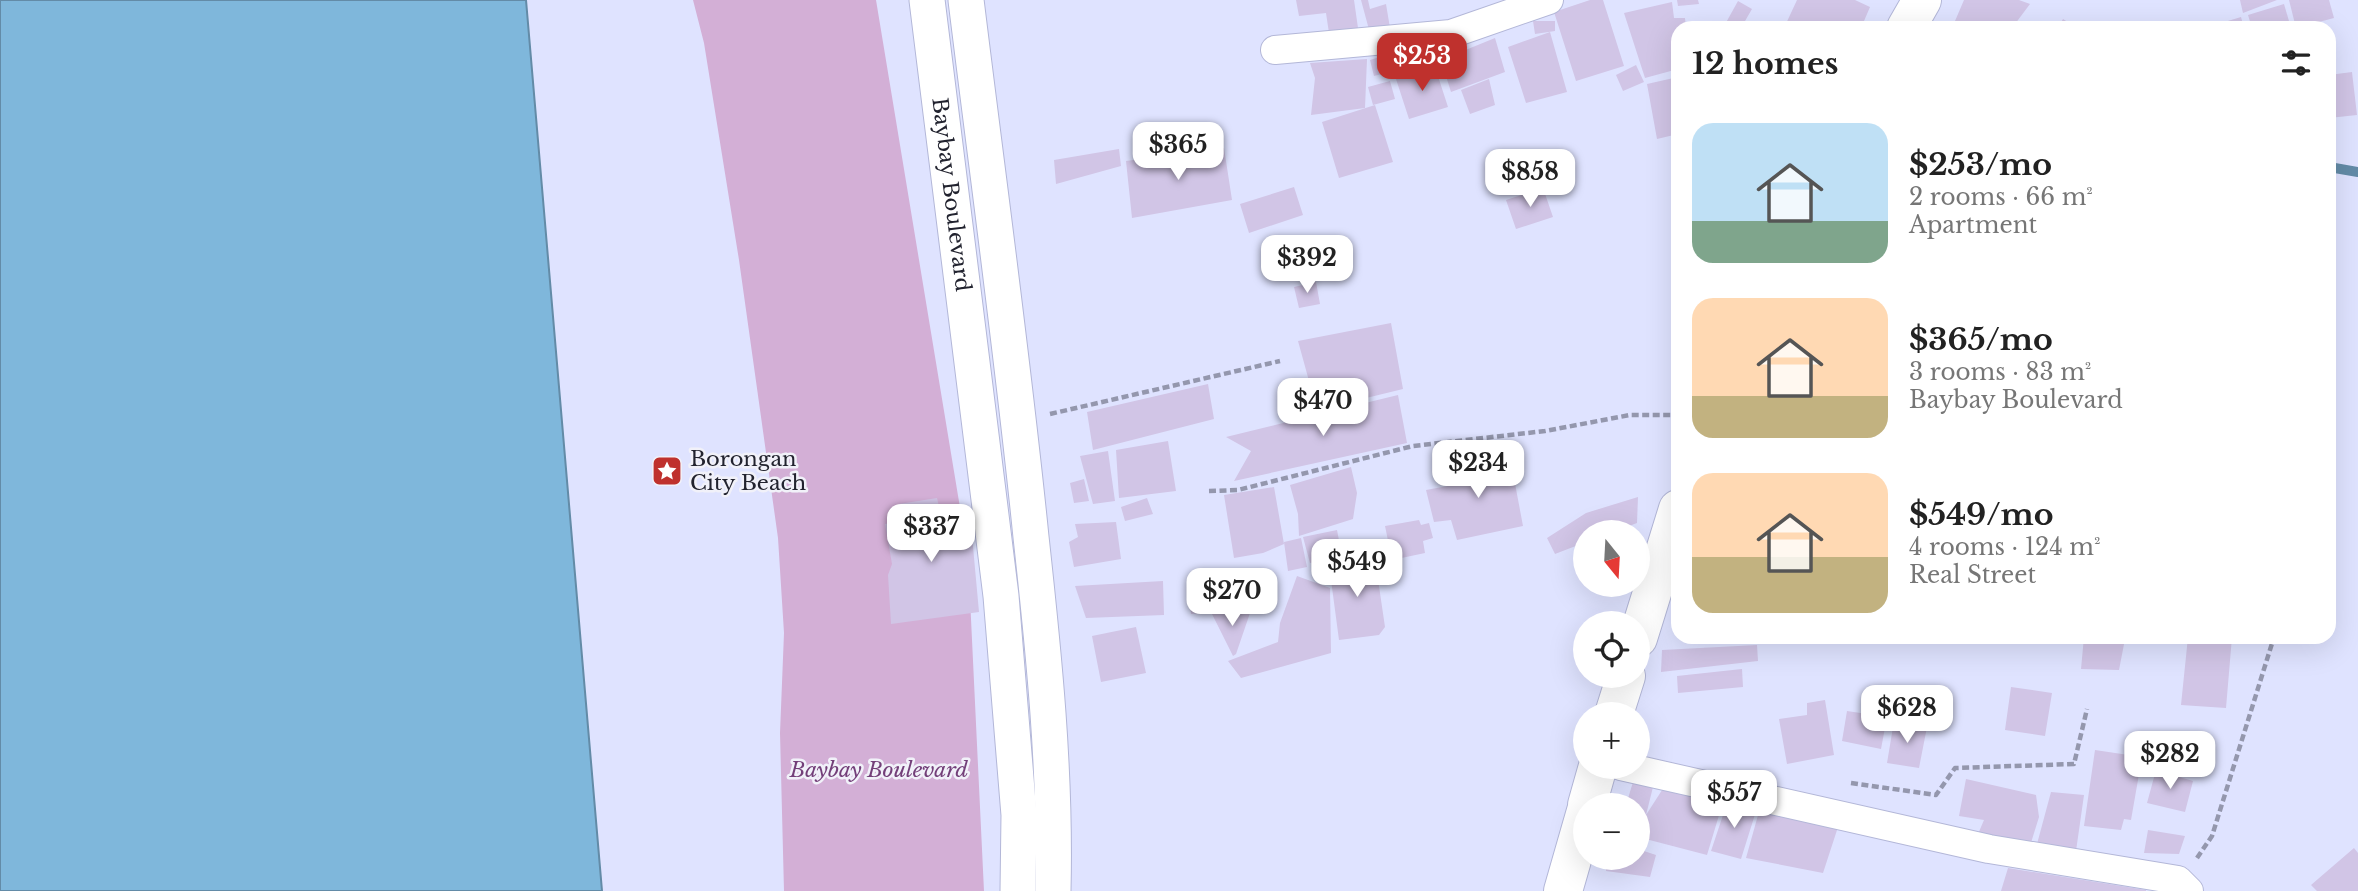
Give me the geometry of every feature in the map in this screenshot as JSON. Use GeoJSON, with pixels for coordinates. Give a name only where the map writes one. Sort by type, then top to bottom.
{"type":"FeatureCollection","features":[{"type":"Feature","properties":{"kind":"main road"},"geometry":{"type":"LineString","coordinates":[[1910,21],[1922,0]]}},
{"type":"Feature","properties":{"kind":"main road"},"geometry":{"type":"LineString","coordinates":[[1646,611],[1671,532]]}},
{"type":"Feature","properties":{"kind":"main road"},"geometry":{"type":"LineString","coordinates":[[1563,891],[1573,856]]}},
{"type":"Feature","properties":{"kind":"street","name":"Baybay Boulevard"},"geometry":{"type":"LineString","coordinates":[[927,0],[1001,596],[1019,815],[1018,891]]}},
{"type":"Feature","properties":{"kind":"street","name":"Baybay Boulevard"},"geometry":{"type":"LineString","coordinates":[[966,0],[1019,423],[1050,715],[1055,806],[1054,891]]}},
{"type":"Feature","properties":{"kind":"street"},"geometry":{"type":"LineString","coordinates":[[1275,50],[1451,34],[1549,0]]}},
{"type":"Feature","properties":{"kind":"street"},"geometry":{"type":"LineString","coordinates":[[978,426],[1019,423]]}},
{"type":"Feature","properties":{"kind":"street"},"geometry":{"type":"LineString","coordinates":[[1650,773],[1989,849],[2178,880],[2190,879]]}},
{"type":"Feature","properties":{"kind":"path"},"geometry":{"type":"LineString","coordinates":[[1019,423],[1280,361]]}},
{"type":"Feature","properties":{"kind":"path"},"geometry":{"type":"LineString","coordinates":[[1209,491],[1238,490],[1413,446],[1545,431],[1630,415],[1671,415]]}},
{"type":"Feature","properties":{"kind":"path"},"geometry":{"type":"LineString","coordinates":[[2190,879],[2212,836],[2272,644]]}},
{"type":"Feature","properties":{"kind":"path"},"geometry":{"type":"LineString","coordinates":[[1843,782],[1936,794],[1955,768],[2074,764],[2087,709]]}},
{"type":"Feature","properties":{"kind":"green space","name":"Baybay Boulevard"},"geometry":{"type":"Polygon","coordinates":[[[693,0],[876,0],[968,556],[984,891],[784,891],[780,733],[784,633],[778,538],[739,260],[704,43],[693,0]]]}},
{"type":"Feature","properties":{"kind":"water"},"geometry":{"type":"Polygon","coordinates":[[[0,0],[526,0],[602,891],[0,891],[0,0]]]}},
{"type":"Feature","properties":{"kind":"building"},"geometry":{"type":"Polygon","coordinates":[[[1296,0],[1354,0],[1358,28],[1329,33],[1326,13],[1299,16],[1296,0]]]}},
{"type":"Feature","properties":{"kind":"building"},"geometry":{"type":"Polygon","coordinates":[[[1361,0],[1368,0],[1370,9],[1386,4],[1391,34],[1371,37],[1361,0]]]}},
{"type":"Feature","properties":{"kind":"building"},"geometry":{"type":"Polygon","coordinates":[[[1590,0],[1603,0],[1624,66],[1576,81],[1554,12],[1590,0]]]}},
{"type":"Feature","properties":{"kind":"building"},"geometry":{"type":"Polygon","coordinates":[[[1677,0],[1698,0],[1699,4],[1678,6],[1677,0]]]}},
{"type":"Feature","properties":{"kind":"building"},"geometry":{"type":"Polygon","coordinates":[[[1797,0],[1855,0],[1870,7],[1864,21],[1787,21],[1797,0]]]}},
{"type":"Feature","properties":{"kind":"building"},"geometry":{"type":"Polygon","coordinates":[[[1964,0],[2019,0],[2030,4],[2017,21],[1955,21],[1964,0]]]}},
{"type":"Feature","properties":{"kind":"building"},"geometry":{"type":"Polygon","coordinates":[[[2240,0],[2277,0],[2243,13],[2240,0]]]}},
{"type":"Feature","properties":{"kind":"building"},"geometry":{"type":"Polygon","coordinates":[[[2289,0],[2329,0],[2334,18],[2323,21],[2294,21],[2289,0]]]}},
{"type":"Feature","properties":{"kind":"building"},"geometry":{"type":"Polygon","coordinates":[[[1738,1],[1752,9],[1745,21],[1727,21],[1738,1]]]}},
{"type":"Feature","properties":{"kind":"building"},"geometry":{"type":"Polygon","coordinates":[[[1672,2],[1674,18],[1685,18],[1685,21],[1671,21],[1671,71],[1645,78],[1624,13],[1672,2]]]}},
{"type":"Feature","properties":{"kind":"building"},"geometry":{"type":"Polygon","coordinates":[[[2284,4],[2289,21],[2250,21],[2248,15],[2284,4]]]}},
{"type":"Feature","properties":{"kind":"building"},"geometry":{"type":"Polygon","coordinates":[[[1533,21],[1555,21],[1555,31],[1535,34],[1533,21]]]}},
{"type":"Feature","properties":{"kind":"building"},"geometry":{"type":"Polygon","coordinates":[[[1550,32],[1567,92],[1526,103],[1508,47],[1550,32]]]}},
{"type":"Feature","properties":{"kind":"building"},"geometry":{"type":"Polygon","coordinates":[[[1495,38],[1505,72],[1451,92],[1441,60],[1495,38]]]}},
{"type":"Feature","properties":{"kind":"building"},"geometry":{"type":"Polygon","coordinates":[[[1434,41],[1439,64],[1416,71],[1410,48],[1434,41]]]}},
{"type":"Feature","properties":{"kind":"building"},"geometry":{"type":"Polygon","coordinates":[[[1386,55],[1390,72],[1374,76],[1370,60],[1386,55]]]}},
{"type":"Feature","properties":{"kind":"building"},"geometry":{"type":"Polygon","coordinates":[[[1367,59],[1365,108],[1311,115],[1315,78],[1310,63],[1367,59]]]}},
{"type":"Feature","properties":{"kind":"building"},"geometry":{"type":"Polygon","coordinates":[[[1636,65],[1644,82],[1623,91],[1616,75],[1636,65]]]}},
{"type":"Feature","properties":{"kind":"building"},"geometry":{"type":"Polygon","coordinates":[[[1435,67],[1448,107],[1409,119],[1396,79],[1435,67]]]}},
{"type":"Feature","properties":{"kind":"building"},"geometry":{"type":"Polygon","coordinates":[[[2352,72],[2357,115],[2336,117],[2336,74],[2352,72]]]}},
{"type":"Feature","properties":{"kind":"building"},"geometry":{"type":"Polygon","coordinates":[[[1489,79],[1495,105],[1470,114],[1461,90],[1489,79]]]}},
{"type":"Feature","properties":{"kind":"building"},"geometry":{"type":"Polygon","coordinates":[[[1671,79],[1671,136],[1657,139],[1647,84],[1671,79]]]}},
{"type":"Feature","properties":{"kind":"building"},"geometry":{"type":"Polygon","coordinates":[[[1390,81],[1395,99],[1373,105],[1368,87],[1390,81]]]}},
{"type":"Feature","properties":{"kind":"building"},"geometry":{"type":"Polygon","coordinates":[[[1375,105],[1393,162],[1339,178],[1322,122],[1375,105]]]}},
{"type":"Feature","properties":{"kind":"building"},"geometry":{"type":"Polygon","coordinates":[[[1224,148],[1232,200],[1132,218],[1126,161],[1224,148]]]}},
{"type":"Feature","properties":{"kind":"building"},"geometry":{"type":"Polygon","coordinates":[[[1119,149],[1121,166],[1056,184],[1054,160],[1119,149]]]}},
{"type":"Feature","properties":{"kind":"building"},"geometry":{"type":"Polygon","coordinates":[[[1294,187],[1303,215],[1249,233],[1240,204],[1294,187]]]}},
{"type":"Feature","properties":{"kind":"building"},"geometry":{"type":"Polygon","coordinates":[[[1543,188],[1553,217],[1516,229],[1506,200],[1543,188]]]}},
{"type":"Feature","properties":{"kind":"building"},"geometry":{"type":"Polygon","coordinates":[[[1316,282],[1320,304],[1299,308],[1294,287],[1316,282]]]}},
{"type":"Feature","properties":{"kind":"building"},"geometry":{"type":"Polygon","coordinates":[[[1391,323],[1403,389],[1317,410],[1298,341],[1391,323]]]}},
{"type":"Feature","properties":{"kind":"building"},"geometry":{"type":"Polygon","coordinates":[[[1208,384],[1214,419],[1093,450],[1087,412],[1208,384]]]}},
{"type":"Feature","properties":{"kind":"building"},"geometry":{"type":"Polygon","coordinates":[[[1398,395],[1407,443],[1234,481],[1251,451],[1226,437],[1398,395]]]}},
{"type":"Feature","properties":{"kind":"building"},"geometry":{"type":"Polygon","coordinates":[[[1168,441],[1176,491],[1119,498],[1116,450],[1168,441]]]}},
{"type":"Feature","properties":{"kind":"building"},"geometry":{"type":"Polygon","coordinates":[[[1108,451],[1115,501],[1093,504],[1080,456],[1108,451]]]}},
{"type":"Feature","properties":{"kind":"building"},"geometry":{"type":"Polygon","coordinates":[[[1510,457],[1523,526],[1457,540],[1451,520],[1434,522],[1426,490],[1453,485],[1450,469],[1510,457]]]}},
{"type":"Feature","properties":{"kind":"building"},"geometry":{"type":"Polygon","coordinates":[[[1351,467],[1357,493],[1353,519],[1299,536],[1298,514],[1290,485],[1351,467]]]}},
{"type":"Feature","properties":{"kind":"building"},"geometry":{"type":"Polygon","coordinates":[[[1084,479],[1089,501],[1074,503],[1070,483],[1084,479]]]}},
{"type":"Feature","properties":{"kind":"building"},"geometry":{"type":"Polygon","coordinates":[[[1274,487],[1284,544],[1263,553],[1234,558],[1224,495],[1274,487]]]}},
{"type":"Feature","properties":{"kind":"building"},"geometry":{"type":"Polygon","coordinates":[[[1638,497],[1637,520],[1575,520],[1586,513],[1638,497]]]}},
{"type":"Feature","properties":{"kind":"building"},"geometry":{"type":"Polygon","coordinates":[[[937,498],[941,515],[970,514],[979,612],[891,624],[888,575],[892,564],[885,524],[902,522],[899,504],[937,498]]]}},
{"type":"Feature","properties":{"kind":"building"},"geometry":{"type":"Polygon","coordinates":[[[1147,498],[1153,514],[1125,521],[1121,507],[1147,498]]]}},
{"type":"Feature","properties":{"kind":"building"},"geometry":{"type":"Polygon","coordinates":[[[1419,520],[1421,525],[1429,523],[1433,538],[1423,541],[1425,553],[1392,560],[1385,526],[1419,520]]]}},
{"type":"Feature","properties":{"kind":"building"},"geometry":{"type":"Polygon","coordinates":[[[1573,521],[1573,547],[1555,554],[1547,538],[1573,521]]]}},
{"type":"Feature","properties":{"kind":"building"},"geometry":{"type":"Polygon","coordinates":[[[1116,522],[1121,559],[1074,567],[1069,542],[1078,537],[1075,524],[1116,522]]]}},
{"type":"Feature","properties":{"kind":"building"},"geometry":{"type":"Polygon","coordinates":[[[1337,530],[1342,556],[1310,563],[1303,537],[1337,530]]]}},
{"type":"Feature","properties":{"kind":"building"},"geometry":{"type":"Polygon","coordinates":[[[1301,538],[1307,567],[1288,571],[1284,542],[1301,538]]]}},
{"type":"Feature","properties":{"kind":"building"},"geometry":{"type":"Polygon","coordinates":[[[1375,559],[1385,627],[1379,635],[1339,640],[1329,565],[1375,559]]]}},
{"type":"Feature","properties":{"kind":"building"},"geometry":{"type":"Polygon","coordinates":[[[1264,570],[1267,607],[1191,614],[1187,577],[1264,570]]]}},
{"type":"Feature","properties":{"kind":"building"},"geometry":{"type":"Polygon","coordinates":[[[1297,576],[1330,588],[1331,653],[1241,678],[1228,661],[1278,642],[1280,623],[1297,576]]]}},
{"type":"Feature","properties":{"kind":"building"},"geometry":{"type":"Polygon","coordinates":[[[1163,581],[1164,615],[1086,618],[1075,586],[1163,581]]]}},
{"type":"Feature","properties":{"kind":"building"},"geometry":{"type":"Polygon","coordinates":[[[1250,613],[1236,654],[1233,656],[1212,614],[1250,613]]]}},
{"type":"Feature","properties":{"kind":"building"},"geometry":{"type":"Polygon","coordinates":[[[1136,627],[1146,673],[1101,682],[1092,636],[1136,627]]]}},
{"type":"Feature","properties":{"kind":"building"},"geometry":{"type":"Polygon","coordinates":[[[2083,644],[2124,644],[2119,670],[2081,669],[2083,644]]]}},
{"type":"Feature","properties":{"kind":"building"},"geometry":{"type":"Polygon","coordinates":[[[2187,644],[2231,644],[2226,708],[2181,705],[2187,644]]]}},
{"type":"Feature","properties":{"kind":"building"},"geometry":{"type":"Polygon","coordinates":[[[1757,645],[1758,661],[1661,672],[1662,650],[1757,645]]]}},
{"type":"Feature","properties":{"kind":"building"},"geometry":{"type":"Polygon","coordinates":[[[1742,669],[1743,687],[1678,693],[1677,676],[1742,669]]]}},
{"type":"Feature","properties":{"kind":"building"},"geometry":{"type":"Polygon","coordinates":[[[2011,687],[2052,693],[2045,736],[2005,730],[2011,687]]]}},
{"type":"Feature","properties":{"kind":"building"},"geometry":{"type":"Polygon","coordinates":[[[1825,700],[1834,755],[1787,764],[1779,719],[1807,715],[1807,703],[1825,700]]]}},
{"type":"Feature","properties":{"kind":"building"},"geometry":{"type":"Polygon","coordinates":[[[1847,711],[1887,717],[1881,749],[1842,741],[1847,711]]]}},
{"type":"Feature","properties":{"kind":"building"},"geometry":{"type":"Polygon","coordinates":[[[1894,721],[1927,727],[1919,768],[1887,763],[1894,721]]]}},
{"type":"Feature","properties":{"kind":"building"},"geometry":{"type":"Polygon","coordinates":[[[2095,750],[2142,757],[2131,820],[2124,819],[2121,830],[2084,826],[2095,750]]]}},
{"type":"Feature","properties":{"kind":"building"},"geometry":{"type":"Polygon","coordinates":[[[2156,770],[2193,781],[2185,812],[2147,803],[2156,770]]]}},
{"type":"Feature","properties":{"kind":"building"},"geometry":{"type":"Polygon","coordinates":[[[1966,779],[2036,795],[2039,817],[2030,846],[1978,834],[1984,820],[1959,816],[1966,779]]]}},
{"type":"Feature","properties":{"kind":"building"},"geometry":{"type":"Polygon","coordinates":[[[1633,782],[1653,787],[1650,799],[1650,793],[1630,793],[1633,782]]]}},
{"type":"Feature","properties":{"kind":"building"},"geometry":{"type":"Polygon","coordinates":[[[1664,787],[1723,802],[1707,855],[1650,840],[1650,809],[1664,787]]]}},
{"type":"Feature","properties":{"kind":"building"},"geometry":{"type":"Polygon","coordinates":[[[2051,792],[2084,795],[2076,851],[2037,844],[2051,792]]]}},
{"type":"Feature","properties":{"kind":"building"},"geometry":{"type":"Polygon","coordinates":[[[1728,800],[1757,808],[1741,859],[1711,851],[1728,800]]]}},
{"type":"Feature","properties":{"kind":"building"},"geometry":{"type":"Polygon","coordinates":[[[1760,808],[1838,827],[1823,873],[1746,858],[1760,808]]]}},
{"type":"Feature","properties":{"kind":"building"},"geometry":{"type":"Polygon","coordinates":[[[2148,830],[2185,836],[2179,854],[2144,853],[2148,830]]]}},
{"type":"Feature","properties":{"kind":"building"},"geometry":{"type":"Polygon","coordinates":[[[2354,848],[2358,853],[2358,891],[2317,891],[2311,885],[2354,848]]]}},
{"type":"Feature","properties":{"kind":"building"},"geometry":{"type":"Polygon","coordinates":[[[1650,853],[1656,855],[1650,877],[1606,871],[1650,870],[1650,853]]]}},
{"type":"Feature","properties":{"kind":"building"},"geometry":{"type":"Polygon","coordinates":[[[2008,868],[2146,890],[2146,891],[2001,891],[2008,868]]]}},
{"type":"Feature","properties":{"kind":"waterway"},"geometry":{"type":"LineString","coordinates":[[2336,168],[2358,172]]}},
{"type":"Feature","properties":{"kind":"place","name":"Borongan City Beach"},"geometry":{"type":"Point","coordinates":[667,471]}}]}
